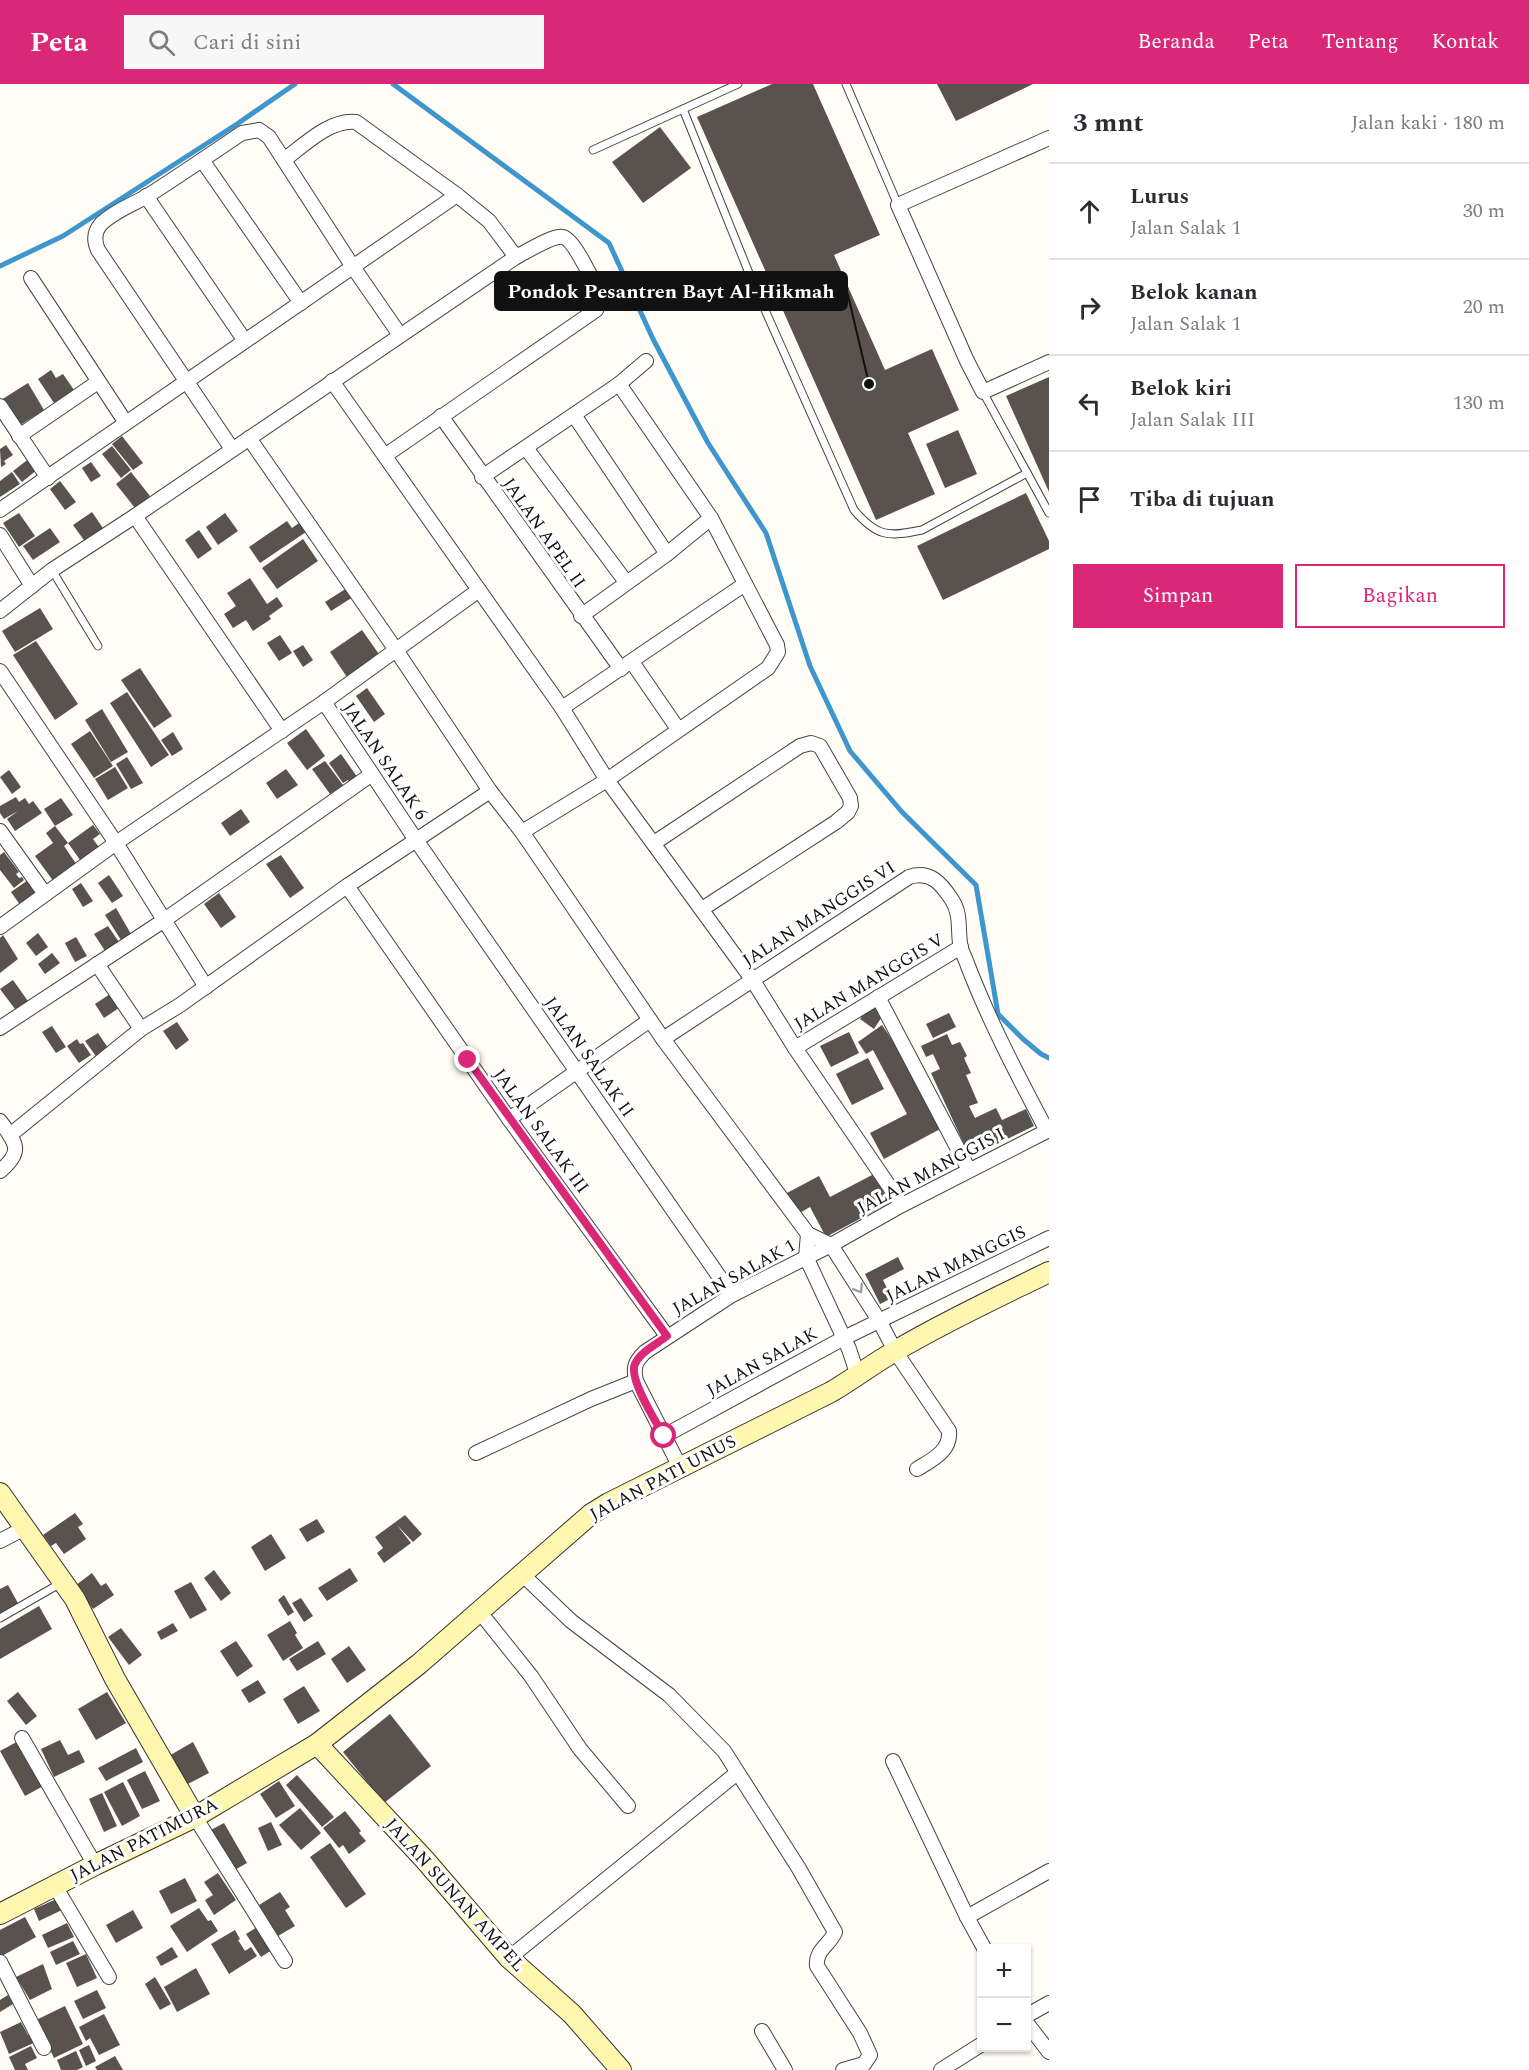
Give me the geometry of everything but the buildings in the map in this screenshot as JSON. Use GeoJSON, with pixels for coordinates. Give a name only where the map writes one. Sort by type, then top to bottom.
{"type":"FeatureCollection","features":[{"type":"Feature","properties":{"kind":"main road","name":"JALAN PATI UNUS"},"geometry":{"type":"LineString","coordinates":[[316,1744],[419,1664],[591,1514],[609,1503],[672,1452],[888,1337],[942,1325],[1049,1272]]}},
{"type":"Feature","properties":{"kind":"main road"},"geometry":{"type":"LineString","coordinates":[[0,1493],[80,1607],[111,1673],[195,1817]]}},
{"type":"Feature","properties":{"kind":"main road","name":"JALAN PATIMURA"},"geometry":{"type":"LineString","coordinates":[[0,1914],[195,1817],[316,1744]]}},
{"type":"Feature","properties":{"kind":"main road","name":"JALAN SUNAN AMPEL"},"geometry":{"type":"LineString","coordinates":[[316,1744],[425,1860],[509,1958],[572,2014],[621,2070]]}},
{"type":"Feature","properties":{"kind":"street"},"geometry":{"type":"LineString","coordinates":[[284,160],[331,127],[347,121],[356,122],[458,195],[489,221],[516,257]]}},
{"type":"Feature","properties":{"kind":"street"},"geometry":{"type":"LineString","coordinates":[[232,449],[95,243],[101,224],[242,133],[254,129],[263,132],[269,137],[400,335]]}},
{"type":"Feature","properties":{"kind":"street"},"geometry":{"type":"LineString","coordinates":[[1049,138],[898,205],[983,392],[1049,362]]}},
{"type":"Feature","properties":{"kind":"street"},"geometry":{"type":"LineString","coordinates":[[202,160],[301,303]]}},
{"type":"Feature","properties":{"kind":"street"},"geometry":{"type":"LineString","coordinates":[[0,510],[458,195]]}},
{"type":"Feature","properties":{"kind":"street"},"geometry":{"type":"LineString","coordinates":[[146,196],[245,341]]}},
{"type":"Feature","properties":{"kind":"street"},"geometry":{"type":"LineString","coordinates":[[0,611],[52,570],[516,257],[554,238],[562,237],[568,240],[600,296],[600,305],[591,315],[386,455]]}},
{"type":"Feature","properties":{"kind":"street"},"geometry":{"type":"LineString","coordinates":[[31,278],[126,423]]}},
{"type":"Feature","properties":{"kind":"street"},"geometry":{"type":"LineString","coordinates":[[483,477],[619,384],[646,360]]}},
{"type":"Feature","properties":{"kind":"street"},"geometry":{"type":"LineString","coordinates":[[332,381],[562,708],[607,780],[752,979],[795,1048],[902,1205]]}},
{"type":"Feature","properties":{"kind":"street"},"geometry":{"type":"LineString","coordinates":[[20,436],[98,382]]}},
{"type":"Feature","properties":{"kind":"street"},"geometry":{"type":"LineString","coordinates":[[522,832],[607,780],[768,668],[778,652],[777,645],[711,518],[619,384]]}},
{"type":"Feature","properties":{"kind":"street"},"geometry":{"type":"LineString","coordinates":[[0,406],[48,478]]}},
{"type":"Feature","properties":{"kind":"street"},"geometry":{"type":"LineString","coordinates":[[574,415],[667,554]]}},
{"type":"Feature","properties":{"kind":"street","name":"JALAN APEL II"},"geometry":{"type":"LineString","coordinates":[[441,416],[581,616],[627,666],[678,729]]}},
{"type":"Feature","properties":{"kind":"street"},"geometry":{"type":"LineString","coordinates":[[249,438],[663,1039],[808,1234],[831,1245],[949,1431],[950,1439],[941,1454],[917,1469]]}},
{"type":"Feature","properties":{"kind":"street"},"geometry":{"type":"LineString","coordinates":[[526,448],[626,582]]}},
{"type":"Feature","properties":{"kind":"street"},"geometry":{"type":"LineString","coordinates":[[135,516],[282,730]]}},
{"type":"Feature","properties":{"kind":"street"},"geometry":{"type":"LineString","coordinates":[[581,616],[667,554],[711,518]]}},
{"type":"Feature","properties":{"kind":"street"},"geometry":{"type":"LineString","coordinates":[[0,535],[32,586]]}},
{"type":"Feature","properties":{"kind":"street"},"geometry":{"type":"LineString","coordinates":[[562,708],[745,584]]}},
{"type":"Feature","properties":{"kind":"street"},"geometry":{"type":"LineString","coordinates":[[0,927],[116,843],[324,702],[478,590]]}},
{"type":"Feature","properties":{"kind":"street"},"geometry":{"type":"LineString","coordinates":[[0,671],[116,843],[206,987]]}},
{"type":"Feature","properties":{"kind":"street","name":"JALAN SALAK 6"},"geometry":{"type":"LineString","coordinates":[[324,702],[416,840]]}},
{"type":"Feature","properties":{"kind":"street"},"geometry":{"type":"LineString","coordinates":[[654,843],[800,746],[811,743],[820,746],[850,798],[851,806],[848,812],[702,909]]}},
{"type":"Feature","properties":{"kind":"street"},"geometry":{"type":"LineString","coordinates":[[0,1028],[163,921],[372,774]]}},
{"type":"Feature","properties":{"kind":"street"},"geometry":{"type":"LineString","coordinates":[[10,1135],[141,1029],[206,987],[347,886],[490,791]]}},
{"type":"Feature","properties":{"kind":"street"},"geometry":{"type":"LineString","coordinates":[[0,831],[45,894]]}},
{"type":"Feature","properties":{"kind":"street","name":"JALAN SALAK II"},"geometry":{"type":"LineString","coordinates":[[416,840],[732,1295]]}},
{"type":"Feature","properties":{"kind":"street","name":"JALAN MANGGIS VI"},"geometry":{"type":"LineString","coordinates":[[663,1039],[909,877],[920,873],[930,876],[942,885],[954,903],[960,923],[961,947]]}},
{"type":"Feature","properties":{"kind":"street","name":"JALAN SALAK III"},"geometry":{"type":"LineString","coordinates":[[347,886],[509,1119],[667,1336]]}},
{"type":"Feature","properties":{"kind":"street"},"geometry":{"type":"LineString","coordinates":[[961,947],[998,1038],[1048,1130]]}},
{"type":"Feature","properties":{"kind":"street","name":"JALAN MANGGIS V"},"geometry":{"type":"LineString","coordinates":[[795,1048],[961,947]]}},
{"type":"Feature","properties":{"kind":"street"},"geometry":{"type":"LineString","coordinates":[[97,964],[141,1029]]}},
{"type":"Feature","properties":{"kind":"street"},"geometry":{"type":"LineString","coordinates":[[878,997],[969,1170]]}},
{"type":"Feature","properties":{"kind":"street"},"geometry":{"type":"LineString","coordinates":[[509,1119],[650,1020]]}},
{"type":"Feature","properties":{"kind":"street"},"geometry":{"type":"LineString","coordinates":[[0,1121],[16,1142],[16,1151],[0,1171]]}},
{"type":"Feature","properties":{"kind":"street","name":"JALAN MANGGIS I"},"geometry":{"type":"LineString","coordinates":[[831,1245],[902,1205],[1048,1130]]}},
{"type":"Feature","properties":{"kind":"street"},"geometry":{"type":"LineString","coordinates":[[808,1234],[806,1257],[851,1356]]}},
{"type":"Feature","properties":{"kind":"street","name":"JALAN MANGGIS"},"geometry":{"type":"LineString","coordinates":[[888,1337],[1049,1239]]}},
{"type":"Feature","properties":{"kind":"street","name":"JALAN SALAK 1"},"geometry":{"type":"LineString","coordinates":[[636,1381],[635,1363],[645,1352],[667,1336],[732,1295],[831,1245]]}},
{"type":"Feature","properties":{"kind":"street","name":"JALAN SALAK"},"geometry":{"type":"LineString","coordinates":[[672,1452],[888,1337]]}},
{"type":"Feature","properties":{"kind":"street"},"geometry":{"type":"LineString","coordinates":[[476,1453],[591,1398],[636,1381],[672,1452]]}},
{"type":"Feature","properties":{"kind":"street"},"geometry":{"type":"LineString","coordinates":[[0,1541],[25,1528]]}},
{"type":"Feature","properties":{"kind":"street"},"geometry":{"type":"LineString","coordinates":[[522,1574],[571,1621],[669,1695],[724,1752],[798,1867],[835,1932],[820,1952],[817,1966],[860,2033],[870,2055],[864,2064],[843,2070]]}},
{"type":"Feature","properties":{"kind":"street"},"geometry":{"type":"LineString","coordinates":[[479,1611],[531,1676],[580,1749],[628,1806]]}},
{"type":"Feature","properties":{"kind":"street"},"geometry":{"type":"LineString","coordinates":[[22,1738],[95,1865]]}},
{"type":"Feature","properties":{"kind":"street"},"geometry":{"type":"LineString","coordinates":[[893,1761],[982,1944]]}},
{"type":"Feature","properties":{"kind":"street"},"geometry":{"type":"LineString","coordinates":[[509,1958],[737,1773]]}},
{"type":"Feature","properties":{"kind":"street"},"geometry":{"type":"LineString","coordinates":[[195,1817],[285,1961]]}},
{"type":"Feature","properties":{"kind":"street"},"geometry":{"type":"LineString","coordinates":[[967,1917],[1049,1870]]}},
{"type":"Feature","properties":{"kind":"street"},"geometry":{"type":"LineString","coordinates":[[55,1886],[110,1977]]}},
{"type":"Feature","properties":{"kind":"street"},"geometry":{"type":"LineString","coordinates":[[0,1962],[44,2048]]}},
{"type":"Feature","properties":{"kind":"street"},"geometry":{"type":"LineString","coordinates":[[1031,2013],[1049,2003]]}},
{"type":"Feature","properties":{"kind":"street"},"geometry":{"type":"LineString","coordinates":[[1031,2029],[1049,2052]]}},
{"type":"Feature","properties":{"kind":"street"},"geometry":{"type":"LineString","coordinates":[[762,2031],[785,2070]]}},
{"type":"Feature","properties":{"kind":"street"},"geometry":{"type":"LineString","coordinates":[[941,2070],[977,2047]]}},
{"type":"Feature","properties":{"kind":"lane"},"geometry":{"type":"LineString","coordinates":[[593,150],[738,84]]}},
{"type":"Feature","properties":{"kind":"lane"},"geometry":{"type":"LineString","coordinates":[[846,84],[898,205]]}},
{"type":"Feature","properties":{"kind":"lane"},"geometry":{"type":"LineString","coordinates":[[683,109],[767,316],[854,510],[869,528],[884,533],[903,534],[922,530],[1027,473]]}},
{"type":"Feature","properties":{"kind":"lane"},"geometry":{"type":"LineString","coordinates":[[983,392],[1049,513]]}},
{"type":"Feature","properties":{"kind":"lane"},"geometry":{"type":"LineString","coordinates":[[52,570],[98,646]]}},
{"type":"Feature","properties":{"kind":"lane"},"geometry":{"type":"LineString","coordinates":[[0,1618],[63,1582]]}},
{"type":"Feature","properties":{"kind":"waterway"},"geometry":{"type":"LineString","coordinates":[[0,266],[63,236],[295,84]]}},
{"type":"Feature","properties":{"kind":"waterway"},"geometry":{"type":"LineString","coordinates":[[393,84],[609,243],[653,339],[708,443],[766,533],[810,666],[850,751],[902,812],[976,885],[998,1014],[1023,1039],[1049,1058]]}},
{"type":"Feature","properties":{"kind":"place","name":"Pondok Pesantren Bayt Al-Hikmah"},"geometry":{"type":"Point","coordinates":[869,384]}},
{"type":"Feature","properties":{"kind":"route"},"geometry":{"type":"LineString","coordinates":[[468,1060],[667,1336],[645,1352],[634,1367],[636,1381],[664,1436]]}}]}
